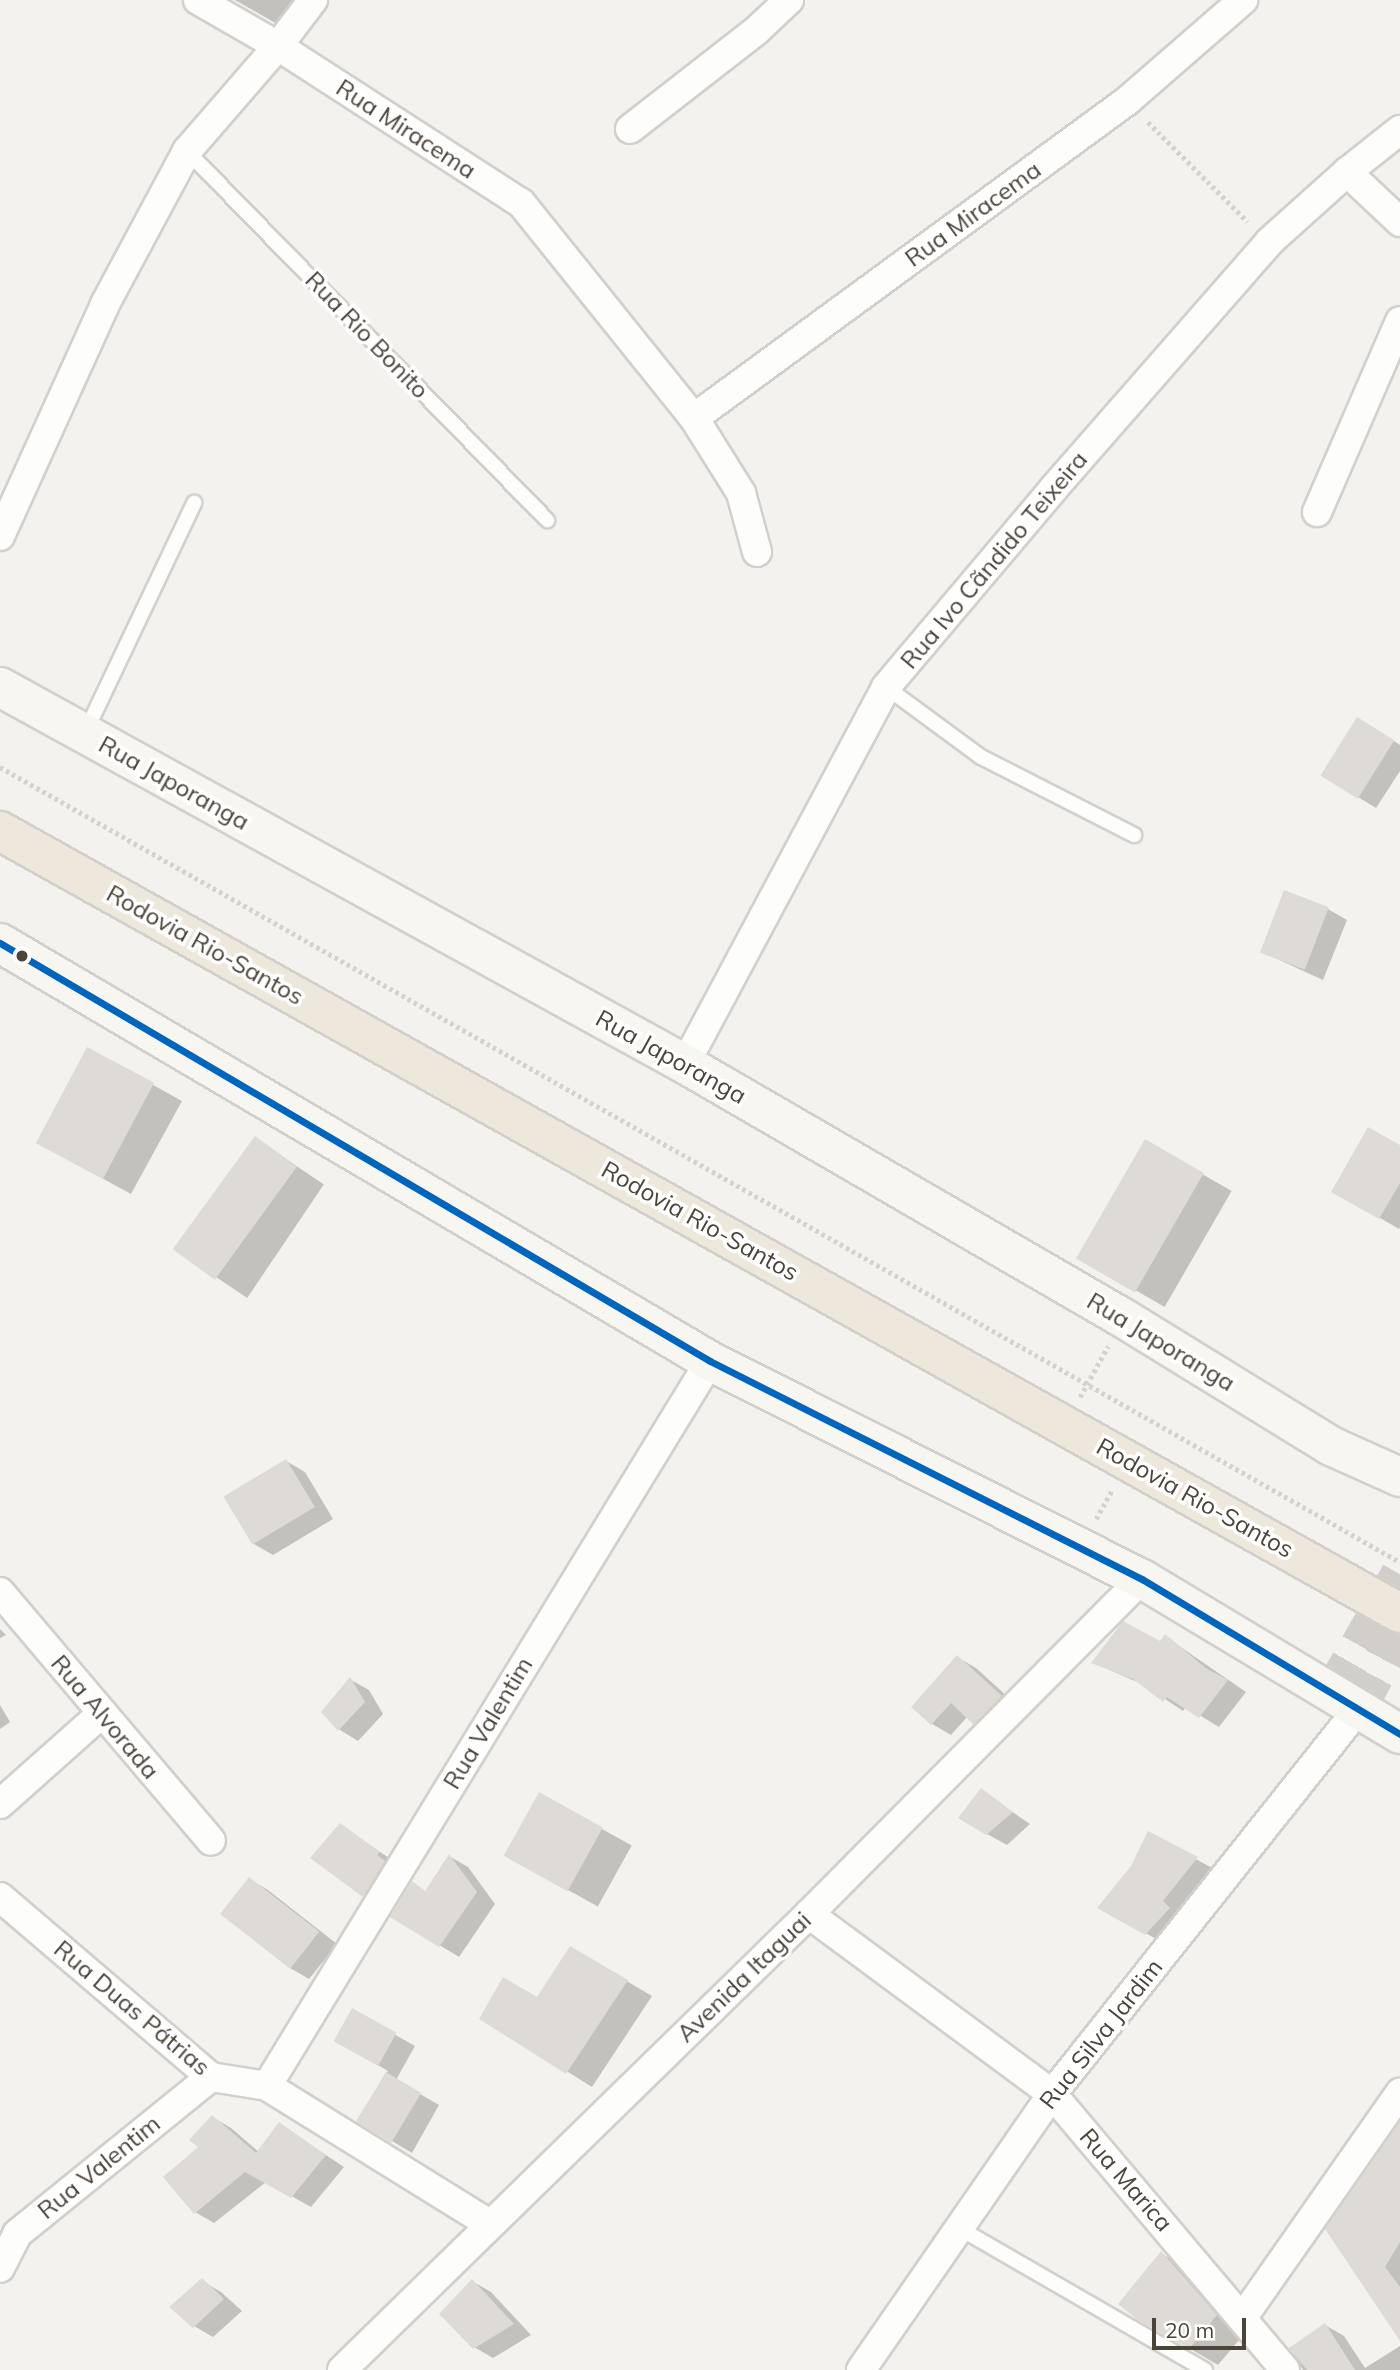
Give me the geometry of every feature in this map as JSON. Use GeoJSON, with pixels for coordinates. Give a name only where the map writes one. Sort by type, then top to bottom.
{"type":"FeatureCollection","features":[{"type":"Feature","properties":{"kind":"highway","name":"Rodovia Rio-Santos"},"geometry":{"type":"LineString","coordinates":[[0,831],[1400,1613]]}},
{"type":"Feature","properties":{"kind":"main road","name":"Rua Japoranga"},"geometry":{"type":"LineString","coordinates":[[0,687],[685,1064],[1123,1318],[1331,1446],[1400,1477]]}},
{"type":"Feature","properties":{"kind":"main road"},"geometry":{"type":"LineString","coordinates":[[0,943],[710,1361],[1142,1579],[1400,1734]]}},
{"type":"Feature","properties":{"kind":"main road","name":"Rua Japoranga"},"geometry":{"type":"LineString","coordinates":[[1331,1446],[1400,1507]]}},
{"type":"Feature","properties":{"kind":"street","name":"Rua Miracema"},"geometry":{"type":"LineString","coordinates":[[198,0],[278,46],[522,203],[694,418],[741,494],[757,552]]}},
{"type":"Feature","properties":{"kind":"street"},"geometry":{"type":"LineString","coordinates":[[0,536],[105,304],[187,150],[278,46],[313,0]]}},
{"type":"Feature","properties":{"kind":"street"},"geometry":{"type":"LineString","coordinates":[[630,128],[757,30],[789,0]]}},
{"type":"Feature","properties":{"kind":"street","name":"Rua Miracema"},"geometry":{"type":"LineString","coordinates":[[694,418],[1128,101],[1243,0]]}},
{"type":"Feature","properties":{"kind":"street","name":"Rua Ivo Cãndido Teixeira"},"geometry":{"type":"LineString","coordinates":[[685,1064],[886,687],[1054,488],[1269,242],[1347,172],[1400,130]]}},
{"type":"Feature","properties":{"kind":"street"},"geometry":{"type":"LineString","coordinates":[[1347,172],[1400,222]]}},
{"type":"Feature","properties":{"kind":"street"},"geometry":{"type":"LineString","coordinates":[[1317,512],[1400,321]]}},
{"type":"Feature","properties":{"kind":"street","name":"Rua Valentim"},"geometry":{"type":"LineString","coordinates":[[267,2086],[710,1361]]}},
{"type":"Feature","properties":{"kind":"street","name":"Avenida Itaguai"},"geometry":{"type":"LineString","coordinates":[[342,2370],[809,1913],[1142,1579]]}},
{"type":"Feature","properties":{"kind":"street","name":"Rua Alvorada"},"geometry":{"type":"LineString","coordinates":[[0,1592],[211,1841]]}},
{"type":"Feature","properties":{"kind":"street","name":"Rua Silva Jardim"},"geometry":{"type":"LineString","coordinates":[[861,2370],[1052,2094],[1357,1710]]}},
{"type":"Feature","properties":{"kind":"street"},"geometry":{"type":"LineString","coordinates":[[0,1804],[102,1713]]}},
{"type":"Feature","properties":{"kind":"street","name":"Rua Duas Pátrias"},"geometry":{"type":"LineString","coordinates":[[0,1897],[211,2077],[267,2086],[490,2224]]}},
{"type":"Feature","properties":{"kind":"street","name":"Rua Marica"},"geometry":{"type":"LineString","coordinates":[[809,1913],[1052,2094],[1285,2370]]}},
{"type":"Feature","properties":{"kind":"street","name":"Rua Valentim"},"geometry":{"type":"LineString","coordinates":[[0,2268],[8,2228],[211,2077]]}},
{"type":"Feature","properties":{"kind":"street"},"geometry":{"type":"LineString","coordinates":[[1243,2317],[1400,2094]]}},
{"type":"Feature","properties":{"kind":"lane","name":"Rua Rio Bonito"},"geometry":{"type":"LineString","coordinates":[[187,150],[547,520]]}},
{"type":"Feature","properties":{"kind":"lane"},"geometry":{"type":"LineString","coordinates":[[85,734],[194,503]]}},
{"type":"Feature","properties":{"kind":"lane"},"geometry":{"type":"LineString","coordinates":[[886,687],[981,757],[1134,835]]}},
{"type":"Feature","properties":{"kind":"lane"},"geometry":{"type":"LineString","coordinates":[[960,2228],[1205,2370]]}},
{"type":"Feature","properties":{"kind":"path"},"geometry":{"type":"LineString","coordinates":[[1128,101],[1269,242]]}},
{"type":"Feature","properties":{"kind":"path"},"geometry":{"type":"LineString","coordinates":[[0,767],[1400,1562]]}},
{"type":"Feature","properties":{"kind":"path"},"geometry":{"type":"LineString","coordinates":[[1065,1425],[1123,1318]]}},
{"type":"Feature","properties":{"kind":"building"},"geometry":{"type":"Polygon","coordinates":[[[1357,717],[1394,740],[1358,799],[1320,776],[1357,717]]]}},
{"type":"Feature","properties":{"kind":"building"},"geometry":{"type":"Polygon","coordinates":[[[1284,890],[1329,907],[1305,970],[1260,953],[1284,890]]]}},
{"type":"Feature","properties":{"kind":"building"},"geometry":{"type":"Polygon","coordinates":[[[87,1047],[154,1083],[103,1179],[36,1143],[87,1047]]]}},
{"type":"Feature","properties":{"kind":"building"},"geometry":{"type":"Polygon","coordinates":[[[1368,1127],[1400,1145],[1400,1183],[1379,1219],[1331,1192],[1368,1127]]]}},
{"type":"Feature","properties":{"kind":"building"},"geometry":{"type":"Polygon","coordinates":[[[255,1136],[297,1167],[215,1280],[173,1249],[255,1136]]]}},
{"type":"Feature","properties":{"kind":"building"},"geometry":{"type":"Polygon","coordinates":[[[1145,1139],[1204,1173],[1135,1293],[1076,1259],[1145,1139]]]}},
{"type":"Feature","properties":{"kind":"building"},"geometry":{"type":"Polygon","coordinates":[[[286,1459],[315,1507],[252,1545],[223,1497],[286,1459]]]}},
{"type":"Feature","properties":{"kind":"building"},"geometry":{"type":"Polygon","coordinates":[[[1123,1621],[1160,1641],[1165,1634],[1207,1669],[1228,1680],[1199,1718],[1167,1697],[1163,1702],[1133,1679],[1091,1663],[1123,1621]]]}},
{"type":"Feature","properties":{"kind":"building"},"geometry":{"type":"Polygon","coordinates":[[[957,1655],[1002,1696],[974,1725],[951,1703],[931,1725],[911,1707],[957,1655]]]}},
{"type":"Feature","properties":{"kind":"building"},"geometry":{"type":"Polygon","coordinates":[[[350,1677],[365,1702],[338,1731],[321,1712],[350,1677]]]}},
{"type":"Feature","properties":{"kind":"building"},"geometry":{"type":"Polygon","coordinates":[[[981,1788],[1013,1812],[986,1835],[958,1818],[981,1788]]]}},
{"type":"Feature","properties":{"kind":"building"},"geometry":{"type":"Polygon","coordinates":[[[539,1792],[603,1827],[567,1891],[504,1856],[539,1792]]]}},
{"type":"Feature","properties":{"kind":"building"},"geometry":{"type":"Polygon","coordinates":[[[340,1823],[380,1852],[377,1855],[385,1861],[363,1897],[310,1858],[340,1823]]]}},
{"type":"Feature","properties":{"kind":"building"},"geometry":{"type":"Polygon","coordinates":[[[1148,1831],[1198,1857],[1163,1901],[1170,1908],[1145,1935],[1097,1908],[1131,1866],[1148,1831]]]}},
{"type":"Feature","properties":{"kind":"building"},"geometry":{"type":"Polygon","coordinates":[[[449,1854],[477,1892],[439,1947],[390,1917],[412,1881],[425,1891],[449,1854]]]}},
{"type":"Feature","properties":{"kind":"building"},"geometry":{"type":"Polygon","coordinates":[[[249,1877],[319,1932],[290,1969],[220,1914],[249,1877]]]}},
{"type":"Feature","properties":{"kind":"building"},"geometry":{"type":"Polygon","coordinates":[[[570,1946],[628,1980],[566,2074],[479,2019],[503,1977],[537,1997],[570,1946]]]}},
{"type":"Feature","properties":{"kind":"building"},"geometry":{"type":"Polygon","coordinates":[[[352,2008],[397,2033],[378,2066],[334,2041],[352,2008]]]}},
{"type":"Feature","properties":{"kind":"building"},"geometry":{"type":"Polygon","coordinates":[[[386,2072],[421,2093],[391,2143],[356,2122],[386,2072]]]}},
{"type":"Feature","properties":{"kind":"building"},"geometry":{"type":"Polygon","coordinates":[[[212,2115],[256,2153],[279,2122],[326,2155],[291,2198],[245,2172],[194,2214],[163,2177],[198,2147],[189,2140],[212,2115]]]}},
{"type":"Feature","properties":{"kind":"building"},"geometry":{"type":"Polygon","coordinates":[[[1400,2122],[1400,2242],[1385,2267],[1400,2287],[1400,2341],[1325,2229],[1400,2122]]]}},
{"type":"Feature","properties":{"kind":"building"},"geometry":{"type":"Polygon","coordinates":[[[1161,2251],[1217,2315],[1189,2349],[1138,2320],[1118,2304],[1161,2251]]]}},
{"type":"Feature","properties":{"kind":"building"},"geometry":{"type":"Polygon","coordinates":[[[202,2278],[224,2299],[193,2328],[169,2307],[202,2278]]]}},
{"type":"Feature","properties":{"kind":"building"},"geometry":{"type":"Polygon","coordinates":[[[472,2279],[514,2324],[473,2349],[439,2314],[472,2279]]]}},
{"type":"Feature","properties":{"kind":"building"},"geometry":{"type":"Polygon","coordinates":[[[1325,2323],[1355,2370],[1307,2370],[1289,2348],[1325,2323]]]}},
{"type":"Feature","properties":{"kind":"tunnel"},"geometry":{"type":"LineString","coordinates":[[1331,1695],[1400,1574]]}},
{"type":"Feature","properties":{"kind":"tunnel"},"geometry":{"type":"LineString","coordinates":[[1357,1710],[1400,1628]]}},
{"type":"Feature","properties":{"kind":"transit line"},"geometry":{"type":"LineString","coordinates":[[0,943],[710,1361],[1142,1579],[1400,1734]]}}]}
